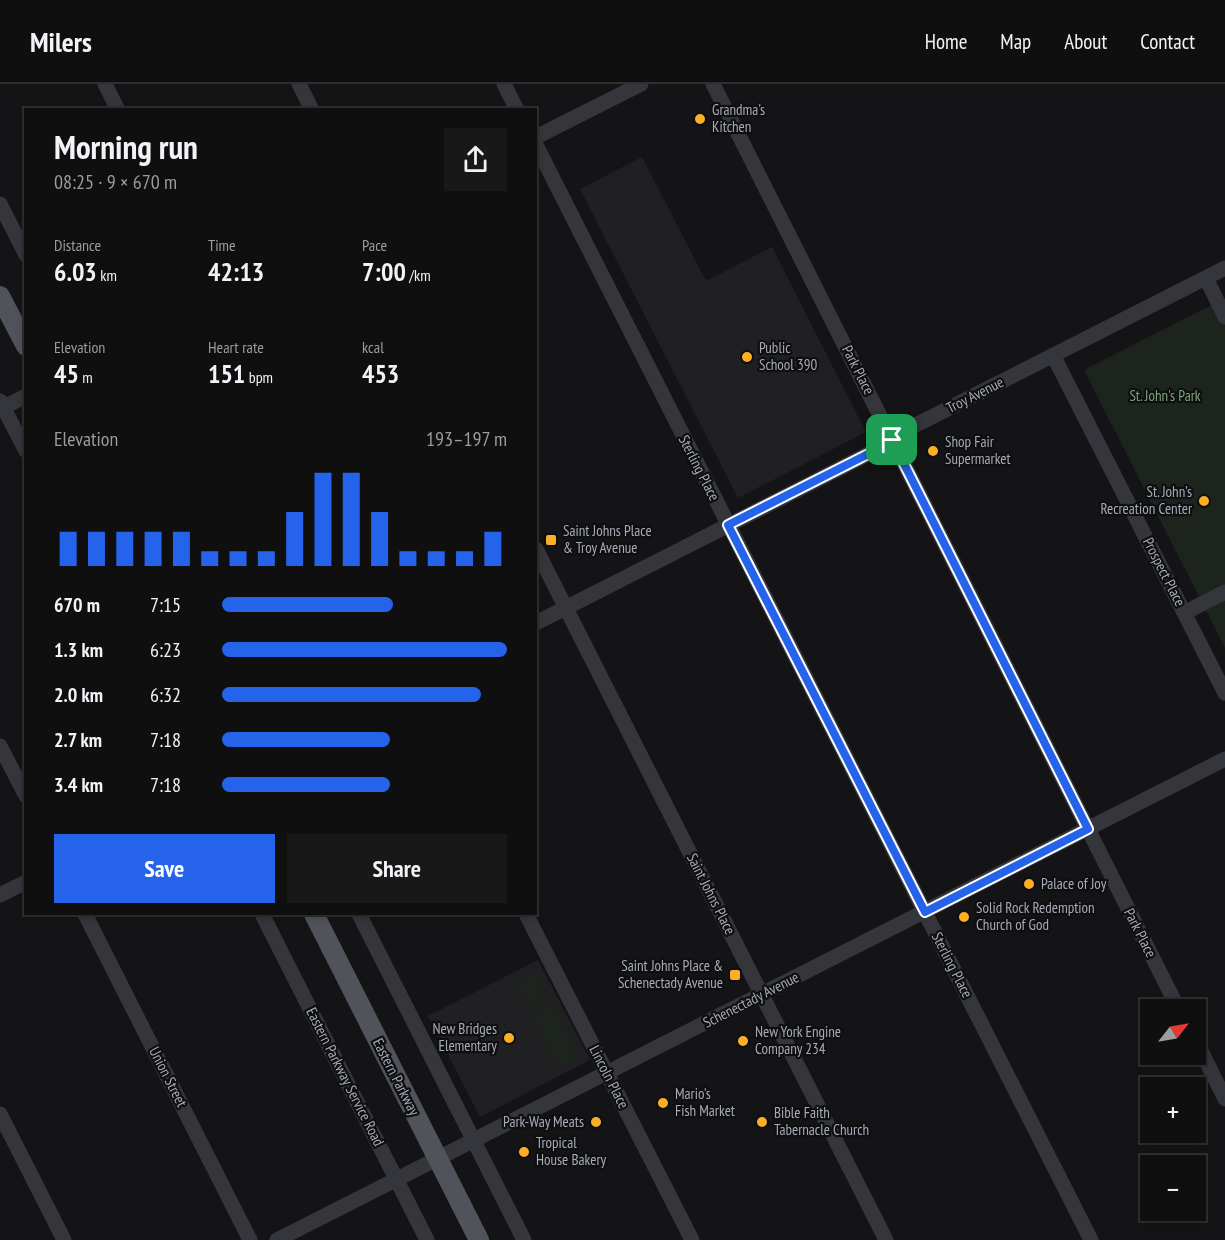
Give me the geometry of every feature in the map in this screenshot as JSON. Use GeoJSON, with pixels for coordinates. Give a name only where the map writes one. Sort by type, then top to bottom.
{"type":"FeatureCollection","features":[{"type":"Feature","properties":{"kind":"main road"},"geometry":{"type":"LineString","coordinates":[[0,296],[24,342]]}},
{"type":"Feature","properties":{"kind":"main road","name":"Eastern Parkway"},"geometry":{"type":"LineString","coordinates":[[315,915],[479,1240]]}},
{"type":"Feature","properties":{"kind":"street"},"geometry":{"type":"LineString","coordinates":[[105,84],[117,108]]}},
{"type":"Feature","properties":{"kind":"street"},"geometry":{"type":"LineString","coordinates":[[299,84],[311,108]]}},
{"type":"Feature","properties":{"kind":"street"},"geometry":{"type":"LineString","coordinates":[[504,84],[516,108]]}},
{"type":"Feature","properties":{"kind":"street"},"geometry":{"type":"LineString","coordinates":[[537,136],[641,84]]}},
{"type":"Feature","properties":{"kind":"street","name":"Park Place"},"geometry":{"type":"LineString","coordinates":[[713,84],[1173,999]]}},
{"type":"Feature","properties":{"kind":"street","name":"Sterling Place"},"geometry":{"type":"LineString","coordinates":[[537,147],[1091,1240]]}},
{"type":"Feature","properties":{"kind":"street"},"geometry":{"type":"LineString","coordinates":[[0,204],[24,251]]}},
{"type":"Feature","properties":{"kind":"street","name":"Troy Avenue"},"geometry":{"type":"LineString","coordinates":[[537,622],[880,448],[908,429],[1225,268]]}},
{"type":"Feature","properties":{"kind":"street"},"geometry":{"type":"LineString","coordinates":[[1206,278],[1225,317]]}},
{"type":"Feature","properties":{"kind":"street","name":"Prospect Place"},"geometry":{"type":"LineString","coordinates":[[1053,355],[1225,693]]}},
{"type":"Feature","properties":{"kind":"street"},"geometry":{"type":"LineString","coordinates":[[24,397],[1,406],[24,447]]}},
{"type":"Feature","properties":{"kind":"street","name":"Saint Johns Place"},"geometry":{"type":"LineString","coordinates":[[537,551],[886,1240]]}},
{"type":"Feature","properties":{"kind":"street"},"geometry":{"type":"LineString","coordinates":[[1184,613],[1225,592]]}},
{"type":"Feature","properties":{"kind":"street"},"geometry":{"type":"LineString","coordinates":[[0,746],[24,792]]}},
{"type":"Feature","properties":{"kind":"street","name":"Schenectady Avenue"},"geometry":{"type":"LineString","coordinates":[[277,1240],[1225,759]]}},
{"type":"Feature","properties":{"kind":"street"},"geometry":{"type":"LineString","coordinates":[[0,895],[24,883]]}},
{"type":"Feature","properties":{"kind":"street","name":"Union Street"},"geometry":{"type":"LineString","coordinates":[[86,915],[250,1240]]}},
{"type":"Feature","properties":{"kind":"street","name":"Eastern Parkway Service Road"},"geometry":{"type":"LineString","coordinates":[[263,915],[427,1240]]}},
{"type":"Feature","properties":{"kind":"street"},"geometry":{"type":"LineString","coordinates":[[360,915],[524,1240]]}},
{"type":"Feature","properties":{"kind":"street","name":"Lincoln Place"},"geometry":{"type":"LineString","coordinates":[[527,915],[692,1240]]}},
{"type":"Feature","properties":{"kind":"street"},"geometry":{"type":"LineString","coordinates":[[1206,1061],[1225,1099]]}},
{"type":"Feature","properties":{"kind":"street"},"geometry":{"type":"LineString","coordinates":[[0,1114],[64,1240]]}},
{"type":"Feature","properties":{"kind":"shaded area","name":"Public School 390"},"geometry":{"type":"Polygon","coordinates":[[[642,157],[706,281],[772,247],[866,432],[738,498],[580,189],[642,157]]]}},
{"type":"Feature","properties":{"kind":"shaded area","name":"New Bridges Elementary"},"geometry":{"type":"Polygon","coordinates":[[[538,960],[590,1060],[480,1117],[428,1016],[538,960]]]}},
{"type":"Feature","properties":{"kind":"green space","name":"St. John's Park"},"geometry":{"type":"Polygon","coordinates":[[[1225,298],[1225,648],[1084,370],[1225,298]]]}},
{"type":"Feature","properties":{"kind":"green space"},"geometry":{"type":"Polygon","coordinates":[[[533,975],[534,978],[539,978],[544,990],[538,1004],[530,1007],[529,1004],[526,1005],[517,986],[533,975]]]}},
{"type":"Feature","properties":{"kind":"green space"},"geometry":{"type":"Polygon","coordinates":[[[553,1004],[564,1023],[558,1026],[568,1030],[575,1047],[574,1061],[562,1068],[559,1061],[562,1059],[552,1055],[544,1039],[546,1032],[541,1034],[532,1016],[553,1004]]]}},
{"type":"Feature","properties":{"kind":"place","name":"Grandma's Kitchen"},"geometry":{"type":"Point","coordinates":[700,119]}},
{"type":"Feature","properties":{"kind":"place","name":"Public School 390"},"geometry":{"type":"Point","coordinates":[747,357]}},
{"type":"Feature","properties":{"kind":"place","name":"Shop Fair Supermarket"},"geometry":{"type":"Point","coordinates":[933,451]}},
{"type":"Feature","properties":{"kind":"place","name":"St. John’s Recreation Center"},"geometry":{"type":"Point","coordinates":[1204,501]}},
{"type":"Feature","properties":{"kind":"place","name":"Saint Johns Place & Troy Avenue"},"geometry":{"type":"Point","coordinates":[551,540]}},
{"type":"Feature","properties":{"kind":"place","name":"Palace of Joy"},"geometry":{"type":"Point","coordinates":[1029,884]}},
{"type":"Feature","properties":{"kind":"place","name":"Solid Rock Redemption Church of God"},"geometry":{"type":"Point","coordinates":[964,917]}},
{"type":"Feature","properties":{"kind":"place","name":"Saint Johns Place & Schenectady Avenue"},"geometry":{"type":"Point","coordinates":[735,975]}},
{"type":"Feature","properties":{"kind":"place","name":"New Bridges Elementary"},"geometry":{"type":"Point","coordinates":[509,1038]}},
{"type":"Feature","properties":{"kind":"place","name":"New York Engine Company 234"},"geometry":{"type":"Point","coordinates":[743,1041]}},
{"type":"Feature","properties":{"kind":"place","name":"Mario's Fish Market"},"geometry":{"type":"Point","coordinates":[663,1103]}},
{"type":"Feature","properties":{"kind":"place","name":"Park-Way Meats"},"geometry":{"type":"Point","coordinates":[596,1122]}},
{"type":"Feature","properties":{"kind":"place","name":"Bible Faith Tabernacle Church"},"geometry":{"type":"Point","coordinates":[762,1122]}},
{"type":"Feature","properties":{"kind":"place","name":"Tropical House Bakery"},"geometry":{"type":"Point","coordinates":[524,1152]}},
{"type":"Feature","properties":{"kind":"route"},"geometry":{"type":"LineString","coordinates":[[892,440],[1088,829],[925,912],[728,525],[892,440]]}}]}
